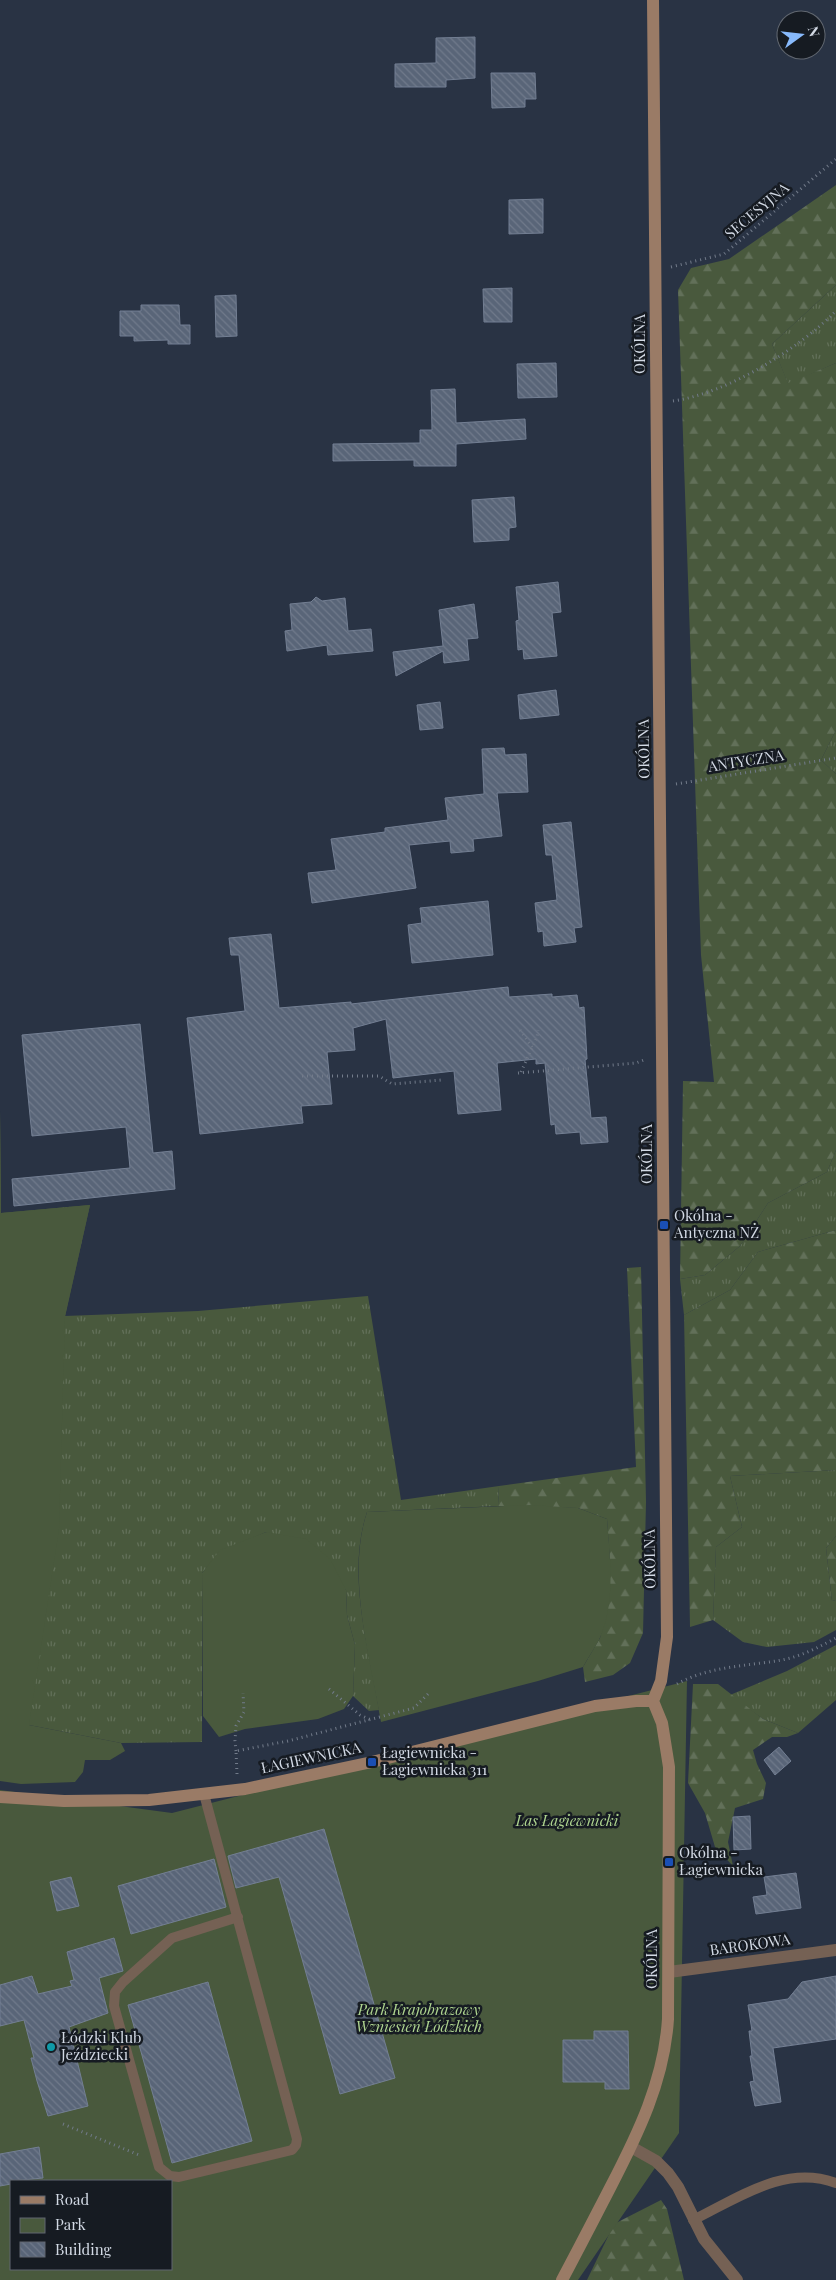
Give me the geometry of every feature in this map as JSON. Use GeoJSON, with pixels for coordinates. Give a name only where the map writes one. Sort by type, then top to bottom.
{"type":"FeatureCollection","features":[{"type":"Feature","properties":{"kind":"street","name":"OKÓLNA"},"geometry":{"type":"LineString","coordinates":[[562,2280],[632,2147],[652,2099],[665,2052],[669,1972],[669,1767],[662,1723],[654,1701],[661,1681],[667,1637],[653,0]]}},
{"type":"Feature","properties":{"kind":"street","name":"ŁAGIEWNICKA"},"geometry":{"type":"LineString","coordinates":[[0,1797],[64,1801],[107,1801],[149,1800],[204,1794],[297,1779],[595,1706],[636,1701],[654,1701]]}},
{"type":"Feature","properties":{"kind":"street","name":"BAROKOWA"},"geometry":{"type":"LineString","coordinates":[[669,1972],[836,1950]]}},
{"type":"Feature","properties":{"kind":"street"},"geometry":{"type":"LineString","coordinates":[[632,2147],[656,2161],[668,2173],[686,2202],[693,2220],[715,2254],[737,2280]]}},
{"type":"Feature","properties":{"kind":"lane"},"geometry":{"type":"LineString","coordinates":[[204,1794],[238,1917],[296,2145],[292,2150],[178,2177],[164,2173],[159,2167],[114,2006],[116,1992],[123,1982],[172,1938],[238,1917]]}},
{"type":"Feature","properties":{"kind":"lane"},"geometry":{"type":"LineString","coordinates":[[693,2220],[774,2181],[797,2176],[821,2178],[836,2183]]}},
{"type":"Feature","properties":{"kind":"path","name":"SECESYJNA"},"geometry":{"type":"LineString","coordinates":[[656,272],[724,254],[836,159]]}},
{"type":"Feature","properties":{"kind":"path"},"geometry":{"type":"LineString","coordinates":[[657,403],[694,398],[735,380],[815,332],[836,311]]}},
{"type":"Feature","properties":{"kind":"path","name":"ANTYCZNA"},"geometry":{"type":"LineString","coordinates":[[660,787],[836,758]]}},
{"type":"Feature","properties":{"kind":"path"},"geometry":{"type":"LineString","coordinates":[[520,1030],[532,1047]]}},
{"type":"Feature","properties":{"kind":"path"},"geometry":{"type":"LineString","coordinates":[[538,1030],[538,1037],[519,1073],[644,1060]]}},
{"type":"Feature","properties":{"kind":"path"},"geometry":{"type":"LineString","coordinates":[[302,1076],[379,1076],[392,1084],[442,1080]]}},
{"type":"Feature","properties":{"kind":"path"},"geometry":{"type":"LineString","coordinates":[[654,1701],[678,1683],[694,1675],[784,1660],[809,1652],[836,1638]]}},
{"type":"Feature","properties":{"kind":"path"},"geometry":{"type":"LineString","coordinates":[[328,1689],[360,1715],[371,1720]]}},
{"type":"Feature","properties":{"kind":"path"},"geometry":{"type":"LineString","coordinates":[[237,1777],[234,1741],[236,1726],[244,1712],[243,1692]]}},
{"type":"Feature","properties":{"kind":"path"},"geometry":{"type":"LineString","coordinates":[[236,1751],[288,1741],[414,1708],[428,1694]]}},
{"type":"Feature","properties":{"kind":"path"},"geometry":{"type":"LineString","coordinates":[[85,2052],[118,2019]]}},
{"type":"Feature","properties":{"kind":"path"},"geometry":{"type":"LineString","coordinates":[[63,2124],[158,2163]]}},
{"type":"Feature","properties":{"kind":"green space"},"geometry":{"type":"Polygon","coordinates":[[[836,185],[836,285],[772,344],[788,383],[836,363],[836,730],[821,760],[836,774],[836,1150],[827,1172],[768,1203],[740,1246],[705,1275],[680,1279],[683,1081],[714,1082],[701,955],[678,290],[691,268],[729,259],[836,185]]]}},
{"type":"Feature","properties":{"kind":"green space"},"geometry":{"type":"Polygon","coordinates":[[[836,285],[836,363],[788,384],[772,344],[836,285]]]}},
{"type":"Feature","properties":{"kind":"green space"},"geometry":{"type":"Polygon","coordinates":[[[836,730],[836,774],[821,760],[836,730]]]}},
{"type":"Feature","properties":{"kind":"green space"},"geometry":{"type":"Polygon","coordinates":[[[0,1111],[1,1213],[90,1205],[65,1316],[198,1311],[368,1296],[401,1500],[499,1486],[498,1506],[367,1512],[361,1536],[359,1586],[365,1636],[379,1710],[369,1711],[353,1696],[355,1645],[347,1615],[346,1590],[266,1532],[223,1554],[202,1573],[202,1742],[121,1743],[29,1725],[0,1708],[0,1111]]]}},
{"type":"Feature","properties":{"kind":"green space"},"geometry":{"type":"Polygon","coordinates":[[[0,1111],[1,1213],[90,1205],[65,1317],[59,1529],[29,1725],[121,1743],[125,1751],[110,1760],[85,1760],[83,1772],[75,1782],[21,1784],[0,1781],[0,1111]]]}},
{"type":"Feature","properties":{"kind":"green space"},"geometry":{"type":"Polygon","coordinates":[[[836,1150],[836,1230],[758,1252],[730,1290],[684,1315],[680,1279],[705,1275],[740,1246],[768,1203],[827,1172],[836,1150]]]}},
{"type":"Feature","properties":{"kind":"green space"},"geometry":{"type":"Polygon","coordinates":[[[836,1230],[836,1470],[730,1476],[742,1527],[716,1547],[713,1620],[690,1627],[684,1315],[730,1290],[758,1252],[836,1230]]]}},
{"type":"Feature","properties":{"kind":"green space"},"geometry":{"type":"Polygon","coordinates":[[[641,1267],[646,1502],[643,1633],[630,1663],[613,1675],[585,1682],[583,1667],[600,1638],[608,1607],[610,1562],[607,1519],[578,1508],[498,1506],[499,1486],[636,1467],[627,1268],[641,1267]]]}},
{"type":"Feature","properties":{"kind":"green space"},"geometry":{"type":"Polygon","coordinates":[[[836,1470],[836,1536],[826,1548],[832,1601],[836,1600],[836,1630],[814,1642],[767,1647],[743,1642],[713,1620],[716,1547],[742,1527],[730,1476],[836,1470]]]}},
{"type":"Feature","properties":{"kind":"green space"},"geometry":{"type":"Polygon","coordinates":[[[530,1505],[578,1508],[607,1519],[610,1580],[608,1611],[599,1640],[583,1667],[538,1681],[381,1722],[366,1644],[359,1589],[361,1536],[367,1512],[530,1505]]]}},
{"type":"Feature","properties":{"kind":"green space"},"geometry":{"type":"Polygon","coordinates":[[[266,1532],[306,1539],[330,1559],[346,1590],[347,1615],[355,1645],[353,1696],[344,1709],[318,1719],[245,1729],[219,1737],[203,1716],[202,1573],[220,1550],[266,1532]]]}},
{"type":"Feature","properties":{"kind":"green space"},"geometry":{"type":"Polygon","coordinates":[[[836,1536],[836,1600],[832,1601],[826,1548],[836,1536]]]}},
{"type":"Feature","properties":{"kind":"green space"},"geometry":{"type":"Polygon","coordinates":[[[836,1645],[836,1700],[798,1733],[763,1719],[730,1695],[787,1671],[836,1645]]]}},
{"type":"Feature","properties":{"kind":"green space","name":"Park Krajobrazowy Wzniesień Łódzkich"},"geometry":{"type":"Polygon","coordinates":[[[687,1681],[679,2133],[578,2280],[0,2280],[0,1790],[172,1813],[687,1681]]]}},
{"type":"Feature","properties":{"kind":"green space"},"geometry":{"type":"Polygon","coordinates":[[[693,1684],[718,1684],[763,1719],[798,1733],[787,1737],[772,1737],[753,1750],[766,1783],[763,1799],[735,1808],[728,1842],[733,1866],[715,1847],[705,1813],[688,1783],[693,1684]]]}},
{"type":"Feature","properties":{"kind":"green space"},"geometry":{"type":"Polygon","coordinates":[[[661,2200],[667,2209],[684,2280],[587,2280],[614,2224],[661,2200]]]}},
{"type":"Feature","properties":{"kind":"building"},"geometry":{"type":"Polygon","coordinates":[[[475,37],[475,78],[446,80],[446,87],[395,87],[395,64],[436,63],[436,38],[475,37]]]}},
{"type":"Feature","properties":{"kind":"building"},"geometry":{"type":"Polygon","coordinates":[[[491,73],[535,73],[536,99],[525,99],[525,107],[492,108],[491,73]]]}},
{"type":"Feature","properties":{"kind":"building"},"geometry":{"type":"Polygon","coordinates":[[[543,199],[543,233],[509,234],[509,200],[543,199]]]}},
{"type":"Feature","properties":{"kind":"building"},"geometry":{"type":"Polygon","coordinates":[[[512,288],[512,322],[484,322],[483,289],[512,288]]]}},
{"type":"Feature","properties":{"kind":"building"},"geometry":{"type":"Polygon","coordinates":[[[236,295],[237,336],[216,337],[215,296],[236,295]]]}},
{"type":"Feature","properties":{"kind":"building"},"geometry":{"type":"Polygon","coordinates":[[[141,305],[179,305],[180,325],[190,325],[190,344],[168,344],[168,340],[134,341],[134,336],[120,336],[120,311],[141,311],[141,305]]]}},
{"type":"Feature","properties":{"kind":"building"},"geometry":{"type":"Polygon","coordinates":[[[556,363],[557,397],[518,398],[517,364],[556,363]]]}},
{"type":"Feature","properties":{"kind":"building"},"geometry":{"type":"Polygon","coordinates":[[[455,389],[456,423],[525,419],[526,439],[456,444],[456,466],[414,466],[414,460],[333,461],[333,444],[420,443],[420,430],[432,430],[431,390],[455,389]]]}},
{"type":"Feature","properties":{"kind":"building"},"geometry":{"type":"Polygon","coordinates":[[[514,497],[516,527],[509,528],[509,540],[474,542],[472,500],[514,497]]]}},
{"type":"Feature","properties":{"kind":"building"},"geometry":{"type":"Polygon","coordinates":[[[558,582],[561,612],[552,613],[557,656],[524,659],[523,649],[518,650],[516,621],[519,620],[516,587],[558,582]]]}},
{"type":"Feature","properties":{"kind":"building"},"geometry":{"type":"Polygon","coordinates":[[[316,597],[322,601],[345,598],[348,631],[371,629],[373,651],[328,655],[327,645],[287,651],[285,631],[292,630],[290,604],[311,602],[316,597]]]}},
{"type":"Feature","properties":{"kind":"building"},"geometry":{"type":"Polygon","coordinates":[[[474,604],[478,638],[467,639],[469,660],[444,663],[443,651],[396,676],[393,652],[443,646],[439,610],[474,604]]]}},
{"type":"Feature","properties":{"kind":"building"},"geometry":{"type":"Polygon","coordinates":[[[556,690],[559,715],[520,719],[518,695],[556,690]]]}},
{"type":"Feature","properties":{"kind":"building"},"geometry":{"type":"Polygon","coordinates":[[[440,702],[443,728],[420,730],[417,705],[440,702]]]}},
{"type":"Feature","properties":{"kind":"building"},"geometry":{"type":"Polygon","coordinates":[[[504,748],[505,755],[526,754],[528,792],[497,793],[502,836],[473,839],[474,851],[451,853],[450,841],[409,845],[416,888],[312,903],[308,873],[336,870],[331,839],[385,832],[385,828],[448,820],[445,798],[484,794],[482,749],[504,748]]]}},
{"type":"Feature","properties":{"kind":"building"},"geometry":{"type":"Polygon","coordinates":[[[571,822],[582,927],[574,928],[576,942],[544,946],[543,931],[538,932],[535,903],[557,900],[552,855],[546,855],[543,825],[571,822]]]}},
{"type":"Feature","properties":{"kind":"building"},"geometry":{"type":"Polygon","coordinates":[[[488,901],[493,955],[412,963],[408,925],[422,923],[420,908],[488,901]]]}},
{"type":"Feature","properties":{"kind":"building"},"geometry":{"type":"Polygon","coordinates":[[[271,934],[279,1008],[351,1002],[351,1004],[508,987],[509,997],[552,994],[552,997],[577,995],[579,1008],[584,1007],[587,1059],[585,1060],[591,1118],[606,1117],[608,1142],[581,1144],[580,1132],[556,1134],[555,1124],[551,1125],[545,1063],[536,1064],[536,1059],[497,1063],[501,1110],[458,1114],[454,1071],[393,1078],[386,1019],[353,1028],[355,1050],[327,1052],[332,1104],[301,1106],[303,1123],[200,1134],[187,1018],[245,1011],[239,955],[231,955],[229,938],[271,934]]]}},
{"type":"Feature","properties":{"kind":"building"},"geometry":{"type":"Polygon","coordinates":[[[140,1024],[153,1153],[172,1151],[175,1189],[14,1206],[12,1179],[130,1168],[126,1127],[32,1136],[22,1035],[140,1024]]]}},
{"type":"Feature","properties":{"kind":"building"},"geometry":{"type":"Polygon","coordinates":[[[779,1747],[791,1761],[775,1775],[764,1760],[779,1747]]]}},
{"type":"Feature","properties":{"kind":"building"},"geometry":{"type":"Polygon","coordinates":[[[750,1816],[751,1849],[734,1850],[733,1817],[750,1816]]]}},
{"type":"Feature","properties":{"kind":"building"},"geometry":{"type":"Polygon","coordinates":[[[324,1829],[395,2078],[340,2094],[279,1877],[236,1888],[228,1856],[324,1829]]]}},
{"type":"Feature","properties":{"kind":"building"},"geometry":{"type":"Polygon","coordinates":[[[214,1859],[226,1907],[131,1934],[118,1886],[214,1859]]]}},
{"type":"Feature","properties":{"kind":"building"},"geometry":{"type":"Polygon","coordinates":[[[796,1873],[801,1908],[756,1914],[753,1897],[767,1895],[764,1877],[796,1873]]]}},
{"type":"Feature","properties":{"kind":"building"},"geometry":{"type":"Polygon","coordinates":[[[71,1877],[79,1906],[57,1911],[50,1882],[71,1877]]]}},
{"type":"Feature","properties":{"kind":"building"},"geometry":{"type":"Polygon","coordinates":[[[114,1938],[123,1971],[99,1978],[108,2013],[69,2027],[88,2106],[48,2116],[31,2058],[34,2058],[24,2020],[0,2026],[0,1985],[32,1976],[38,1994],[72,1986],[70,1981],[74,1980],[67,1952],[114,1938]]]}},
{"type":"Feature","properties":{"kind":"building"},"geometry":{"type":"Polygon","coordinates":[[[836,1976],[836,2039],[773,2048],[781,2102],[755,2106],[750,2082],[754,2081],[750,2056],[752,2056],[749,2031],[752,2031],[748,2005],[788,1999],[802,1982],[836,1976]]]}},
{"type":"Feature","properties":{"kind":"building"},"geometry":{"type":"Polygon","coordinates":[[[208,1982],[252,2141],[172,2163],[128,2005],[208,1982]]]}},
{"type":"Feature","properties":{"kind":"building"},"geometry":{"type":"Polygon","coordinates":[[[594,2031],[628,2031],[629,2089],[605,2089],[605,2082],[563,2082],[563,2040],[594,2040],[594,2031]]]}},
{"type":"Feature","properties":{"kind":"building"},"geometry":{"type":"Polygon","coordinates":[[[39,2147],[43,2178],[10,2180],[10,2184],[0,2186],[0,2154],[39,2147]]]}},
{"type":"Feature","properties":{"kind":"place","name":"Okólna - Antyczna NŻ"},"geometry":{"type":"Point","coordinates":[664,1225]}},
{"type":"Feature","properties":{"kind":"place","name":"Łagiewnicka - Łagiewnicka 311"},"geometry":{"type":"Point","coordinates":[372,1762]}},
{"type":"Feature","properties":{"kind":"place","name":"Okólna - Łagiewnicka"},"geometry":{"type":"Point","coordinates":[669,1862]}},
{"type":"Feature","properties":{"kind":"place","name":"Łódzki Klub Jeździecki"},"geometry":{"type":"Point","coordinates":[51,2047]}},
{"type":"Feature","properties":{"kind":"park label","name":"Las Łagiewnicki"},"geometry":{"type":"Point","coordinates":[567,1821]}}]}
